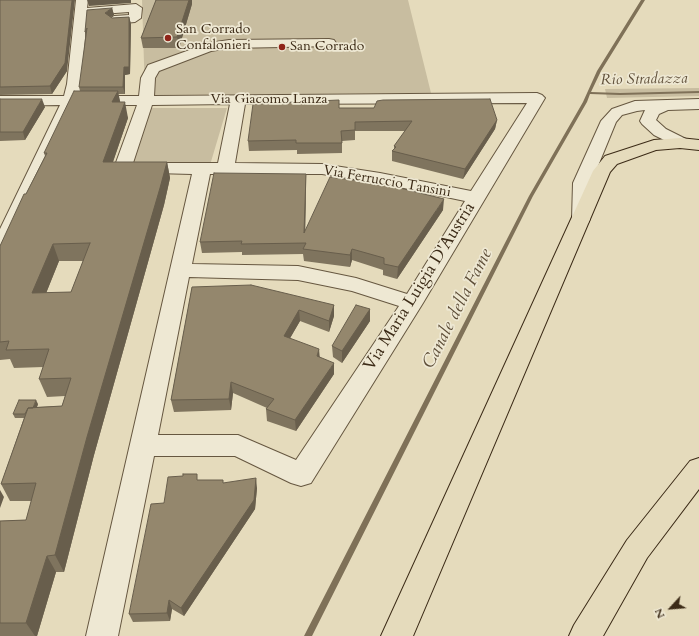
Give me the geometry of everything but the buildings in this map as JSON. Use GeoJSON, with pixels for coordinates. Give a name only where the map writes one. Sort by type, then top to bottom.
{"type":"FeatureCollection","features":[{"type":"Feature","properties":{"kind":"main road"},"geometry":{"type":"LineString","coordinates":[[397,636],[602,171],[611,160],[654,145],[690,144]]}},
{"type":"Feature","properties":{"kind":"main road"},"geometry":{"type":"LineString","coordinates":[[585,636],[637,549],[699,469]]}},
{"type":"Feature","properties":{"kind":"street"},"geometry":{"type":"LineString","coordinates":[[0,249],[70,101],[74,84],[81,6],[136,8],[135,18],[114,20]]}},
{"type":"Feature","properties":{"kind":"street"},"geometry":{"type":"LineString","coordinates":[[146,100],[148,78],[153,68],[208,47],[229,44],[329,44]]}},
{"type":"Feature","properties":{"kind":"street","name":"Via Giacomo Lanza"},"geometry":{"type":"LineString","coordinates":[[0,101],[537,98]]}},
{"type":"Feature","properties":{"kind":"street","name":"Via Maria Luigia D'Austria"},"geometry":{"type":"LineString","coordinates":[[143,446],[238,445],[301,475],[412,303],[537,98]]}},
{"type":"Feature","properties":{"kind":"street","name":"Via Ferruccio Tansini"},"geometry":{"type":"LineString","coordinates":[[146,100],[123,168],[322,169],[380,178],[476,198]]}},
{"type":"Feature","properties":{"kind":"street"},"geometry":{"type":"LineString","coordinates":[[226,168],[238,100]]}},
{"type":"Feature","properties":{"kind":"street"},"geometry":{"type":"LineString","coordinates":[[581,219],[582,183],[609,121],[617,112],[635,106],[699,104]]}},
{"type":"Feature","properties":{"kind":"street"},"geometry":{"type":"LineString","coordinates":[[665,105],[652,112],[648,121],[660,132],[690,144]]}},
{"type":"Feature","properties":{"kind":"street"},"geometry":{"type":"LineString","coordinates":[[102,636],[202,168]]}},
{"type":"Feature","properties":{"kind":"street"},"geometry":{"type":"LineString","coordinates":[[181,270],[298,273],[356,285],[412,303]]}},
{"type":"Feature","properties":{"kind":"shaded area","name":"San Corrado"},"geometry":{"type":"Polygon","coordinates":[[[142,0],[408,0],[431,93],[145,95],[142,0]]]}},
{"type":"Feature","properties":{"kind":"shaded area"},"geometry":{"type":"Polygon","coordinates":[[[699,88],[699,96],[607,98],[605,89],[699,88]]]}},
{"type":"Feature","properties":{"kind":"shaded area"},"geometry":{"type":"Polygon","coordinates":[[[147,108],[227,108],[210,165],[129,166],[147,108]]]}},
{"type":"Feature","properties":{"kind":"waterway","name":"Canale della Fame"},"geometry":{"type":"LineString","coordinates":[[589,93],[599,71],[643,0]]}},
{"type":"Feature","properties":{"kind":"waterway","name":"Rio Stradazza"},"geometry":{"type":"LineString","coordinates":[[589,93],[620,94],[699,92]]}},
{"type":"Feature","properties":{"kind":"waterway","name":"Canale della Fame"},"geometry":{"type":"LineString","coordinates":[[308,636],[531,196],[589,93]]}},
{"type":"Feature","properties":{"kind":"place","name":"San Corrado Confalonieri"},"geometry":{"type":"Point","coordinates":[168,38]}},
{"type":"Feature","properties":{"kind":"place","name":"San Corrado"},"geometry":{"type":"Point","coordinates":[282,47]}}]}
